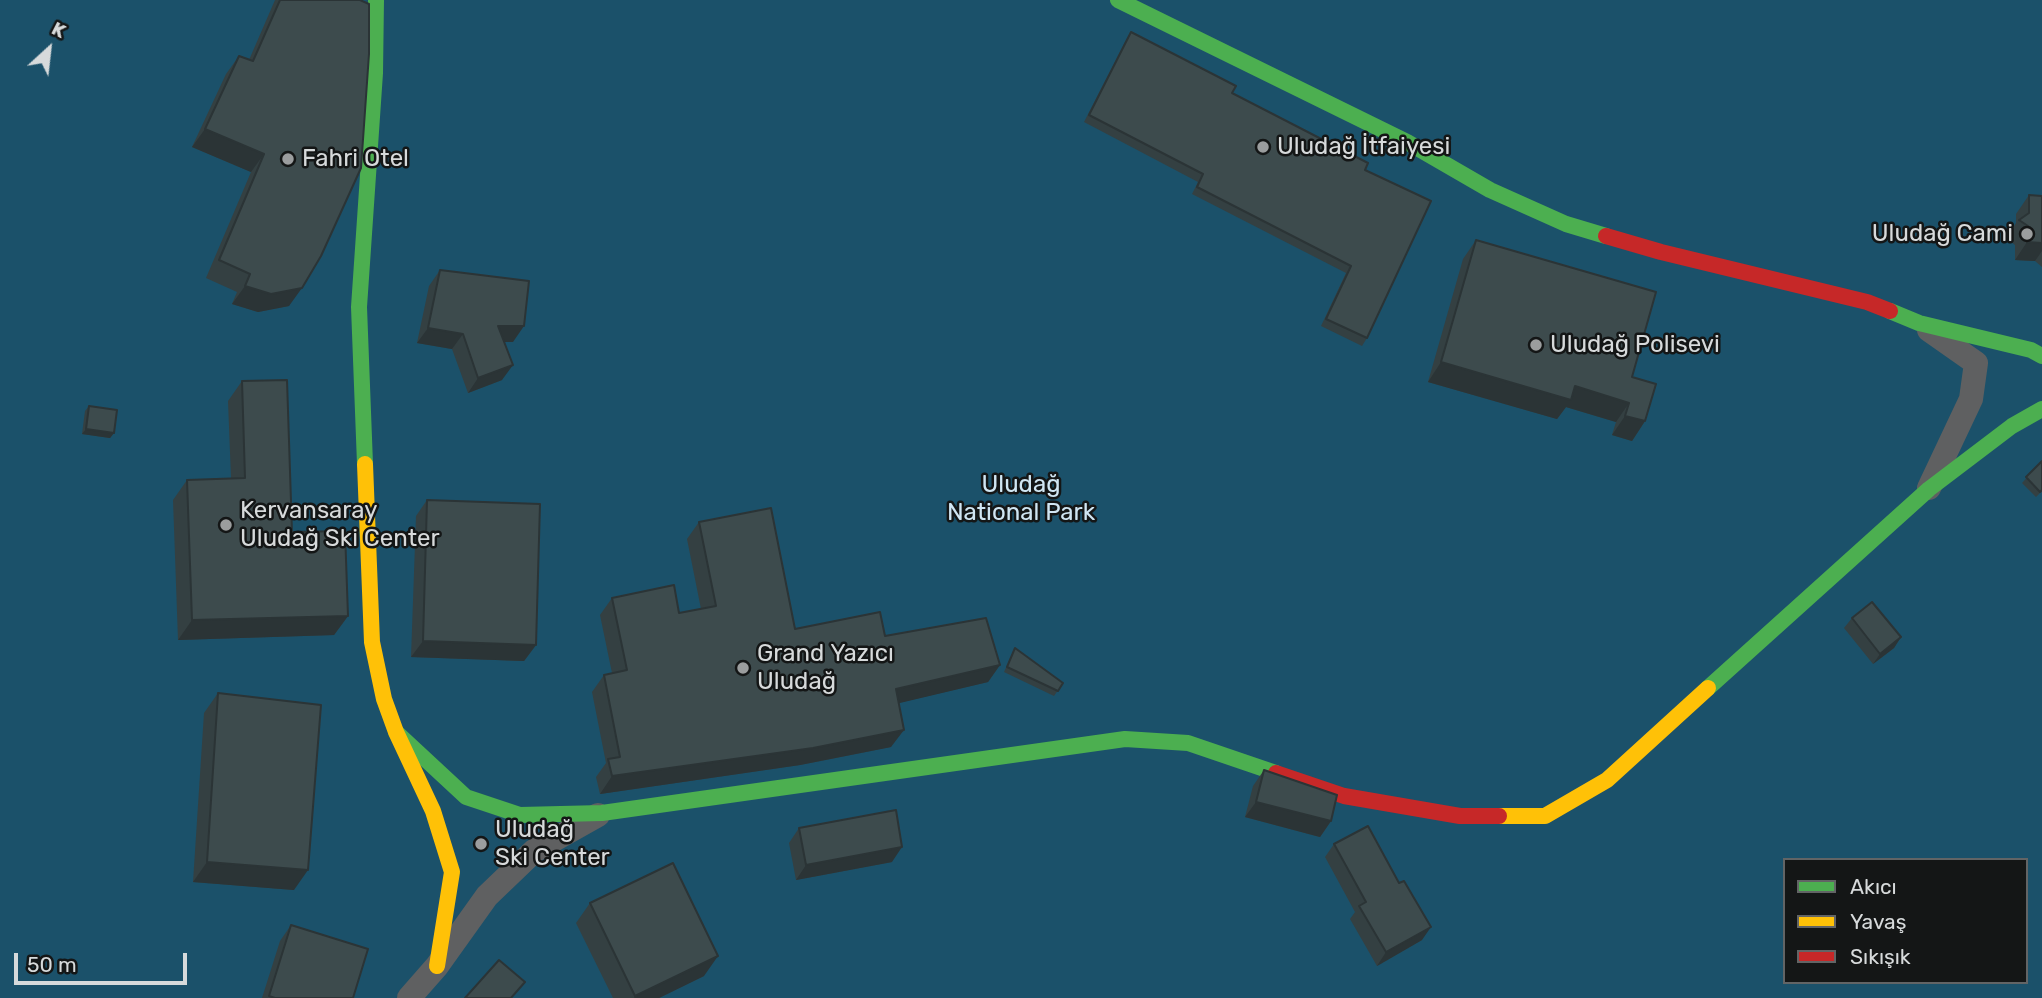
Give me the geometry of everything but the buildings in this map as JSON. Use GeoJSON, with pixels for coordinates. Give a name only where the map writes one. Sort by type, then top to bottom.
{"type":"FeatureCollection","features":[{"type":"Feature","properties":{"kind":"street"},"geometry":{"type":"LineString","coordinates":[[376,0],[375,73],[359,307],[372,642],[384,699],[433,811],[452,872],[437,966]]}},
{"type":"Feature","properties":{"kind":"street"},"geometry":{"type":"LineString","coordinates":[[1118,0],[1395,136],[1490,190],[1566,224],[1661,252],[1867,302],[1919,323],[2031,350],[2042,356]]}},
{"type":"Feature","properties":{"kind":"street"},"geometry":{"type":"LineString","coordinates":[[1919,323],[1976,363],[1971,399],[1929,489]]}},
{"type":"Feature","properties":{"kind":"street"},"geometry":{"type":"LineString","coordinates":[[397,732],[466,797],[520,815],[602,813],[1125,738],[1188,743],[1344,796],[1460,816],[1545,816],[1607,780],[1929,489],[2012,426],[2042,409]]}},
{"type":"Feature","properties":{"kind":"street"},"geometry":{"type":"LineString","coordinates":[[409,998],[437,966],[487,896],[534,851],[602,813]]}},
{"type":"Feature","properties":{"kind":"green space","name":"Uludağ National Park"},"geometry":{"type":"Polygon","coordinates":[[[0,0],[2042,0],[2042,998],[0,998],[0,0]]]}},
{"type":"Feature","properties":{"kind":"traffic: fast"},"geometry":{"type":"LineString","coordinates":[[365,464],[359,307],[375,73],[376,0]]}},
{"type":"Feature","properties":{"kind":"traffic: fast"},"geometry":{"type":"LineString","coordinates":[[1118,0],[1407,142],[1490,190],[1566,224],[1606,236]]}},
{"type":"Feature","properties":{"kind":"traffic: fast"},"geometry":{"type":"LineString","coordinates":[[1890,311],[1919,323],[2031,350],[2042,356]]}},
{"type":"Feature","properties":{"kind":"traffic: fast"},"geometry":{"type":"LineString","coordinates":[[1708,688],[1929,489],[2012,426],[2042,409]]}},
{"type":"Feature","properties":{"kind":"traffic: fast"},"geometry":{"type":"LineString","coordinates":[[396,732],[466,797],[520,815],[602,813],[1125,739],[1188,743],[1276,773]]}},
{"type":"Feature","properties":{"kind":"traffic: slow"},"geometry":{"type":"LineString","coordinates":[[365,464],[372,642],[384,699],[396,732],[433,811],[452,872],[437,966]]}},
{"type":"Feature","properties":{"kind":"traffic: slow"},"geometry":{"type":"LineString","coordinates":[[1499,816],[1545,816],[1607,780],[1708,688]]}},
{"type":"Feature","properties":{"kind":"traffic: jam"},"geometry":{"type":"LineString","coordinates":[[1606,236],[1867,302],[1890,311]]}},
{"type":"Feature","properties":{"kind":"traffic: jam"},"geometry":{"type":"LineString","coordinates":[[1276,773],[1344,796],[1460,816],[1499,816]]}},
{"type":"Feature","properties":{"kind":"place","name":"Uludağ İtfaiyesi"},"geometry":{"type":"Point","coordinates":[1263,147]}},
{"type":"Feature","properties":{"kind":"place","name":"Fahri Otel"},"geometry":{"type":"Point","coordinates":[288,159]}},
{"type":"Feature","properties":{"kind":"place","name":"Uludağ Cami"},"geometry":{"type":"Point","coordinates":[2027,234]}},
{"type":"Feature","properties":{"kind":"place","name":"Uludağ Polisevi"},"geometry":{"type":"Point","coordinates":[1536,345]}},
{"type":"Feature","properties":{"kind":"place","name":"Kervansaray Uludağ Ski Center"},"geometry":{"type":"Point","coordinates":[226,525]}},
{"type":"Feature","properties":{"kind":"place","name":"Grand Yazıcı Uludağ"},"geometry":{"type":"Point","coordinates":[743,668]}},
{"type":"Feature","properties":{"kind":"place","name":"Uludağ Ski Center"},"geometry":{"type":"Point","coordinates":[481,844]}}]}
